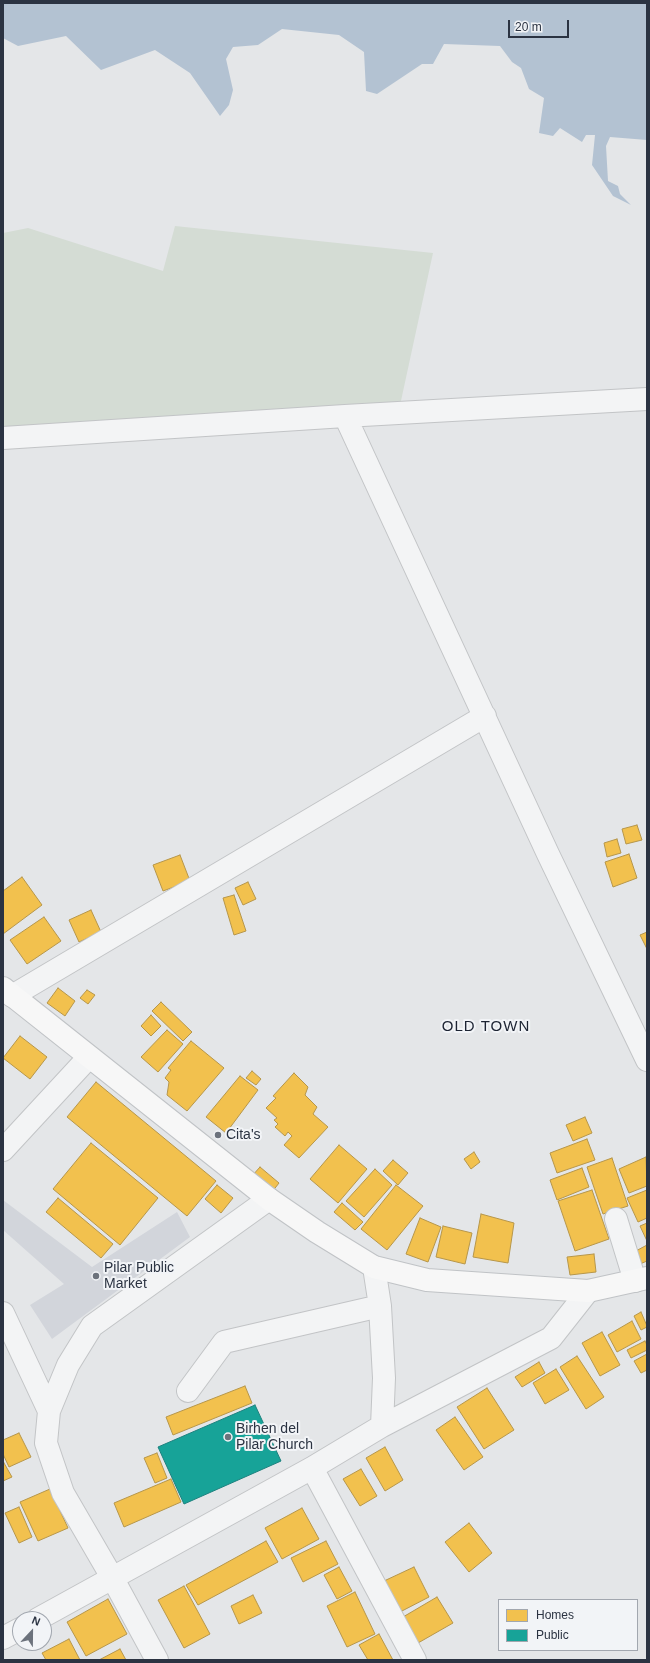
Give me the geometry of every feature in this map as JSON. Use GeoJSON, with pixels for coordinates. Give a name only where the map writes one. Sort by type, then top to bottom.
{"type":"FeatureCollection","features":[{"type":"Feature","properties":{"kind":"main road"},"geometry":{"type":"LineString","coordinates":[[8,992],[269,1199],[317,1232],[374,1267],[427,1280],[588,1291],[641,1280]]}},
{"type":"Feature","properties":{"kind":"street"},"geometry":{"type":"LineString","coordinates":[[3,438],[345,416],[647,400]]}},
{"type":"Feature","properties":{"kind":"street"},"geometry":{"type":"LineString","coordinates":[[345,416],[548,854],[647,1060]]}},
{"type":"Feature","properties":{"kind":"street"},"geometry":{"type":"LineString","coordinates":[[8,992],[485,716]]}},
{"type":"Feature","properties":{"kind":"street"},"geometry":{"type":"LineString","coordinates":[[3,1150],[89,1057]]}},
{"type":"Feature","properties":{"kind":"street"},"geometry":{"type":"LineString","coordinates":[[157,1660],[113,1579],[63,1494],[46,1443],[49,1411],[68,1366],[92,1326],[269,1199]]}},
{"type":"Feature","properties":{"kind":"street"},"geometry":{"type":"LineString","coordinates":[[616,1219],[641,1280]]}},
{"type":"Feature","properties":{"kind":"street"},"geometry":{"type":"LineString","coordinates":[[374,1267],[380,1306],[384,1378],[382,1426]]}},
{"type":"Feature","properties":{"kind":"street"},"geometry":{"type":"LineString","coordinates":[[52,1612],[312,1468],[382,1426],[551,1338],[588,1291]]}},
{"type":"Feature","properties":{"kind":"street"},"geometry":{"type":"LineString","coordinates":[[188,1392],[224,1342],[380,1306]]}},
{"type":"Feature","properties":{"kind":"street"},"geometry":{"type":"LineString","coordinates":[[3,1313],[49,1411]]}},
{"type":"Feature","properties":{"kind":"street"},"geometry":{"type":"LineString","coordinates":[[312,1468],[415,1660]]}},
{"type":"Feature","properties":{"kind":"street"},"geometry":{"type":"LineString","coordinates":[[3,1638],[12,1633]]}},
{"type":"Feature","properties":{"kind":"shaded area"},"geometry":{"type":"Polygon","coordinates":[[[175,226],[433,253],[399,410],[3,435],[3,233],[28,228],[163,271],[175,226]]]}},
{"type":"Feature","properties":{"kind":"shaded area","name":"Pilar Public Market"},"geometry":{"type":"Polygon","coordinates":[[[3,1200],[92,1267],[177,1212],[190,1237],[52,1339],[30,1305],[64,1284],[3,1230],[3,1200]]]}},
{"type":"Feature","properties":{"kind":"water"},"geometry":{"type":"Polygon","coordinates":[[[3,3],[647,3],[647,140],[610,137],[606,146],[608,181],[618,186],[620,194],[631,205],[613,196],[592,165],[595,135],[586,135],[582,142],[560,128],[553,136],[539,133],[544,98],[529,89],[521,68],[512,62],[500,46],[444,44],[433,64],[422,64],[377,94],[366,91],[364,52],[339,35],[282,29],[258,45],[233,47],[226,59],[233,90],[229,105],[220,116],[190,73],[155,50],[101,70],[66,36],[18,46],[3,38],[3,3]]]}},
{"type":"Feature","properties":{"kind":"building: Homes"},"geometry":{"type":"Polygon","coordinates":[[[637,825],[642,840],[626,844],[622,829],[637,825]]]}},
{"type":"Feature","properties":{"kind":"building: Homes"},"geometry":{"type":"Polygon","coordinates":[[[617,839],[621,853],[607,857],[604,843],[617,839]]]}},
{"type":"Feature","properties":{"kind":"building: Homes"},"geometry":{"type":"Polygon","coordinates":[[[629,854],[637,878],[613,887],[605,862],[629,854]]]}},
{"type":"Feature","properties":{"kind":"building: Homes"},"geometry":{"type":"Polygon","coordinates":[[[180,855],[190,881],[163,891],[153,865],[180,855]]]}},
{"type":"Feature","properties":{"kind":"building: Homes"},"geometry":{"type":"Polygon","coordinates":[[[22,877],[42,905],[3,934],[3,891],[22,877]]]}},
{"type":"Feature","properties":{"kind":"building: Homes"},"geometry":{"type":"Polygon","coordinates":[[[248,882],[256,899],[243,905],[235,888],[248,882]]]}},
{"type":"Feature","properties":{"kind":"building: Homes"},"geometry":{"type":"Polygon","coordinates":[[[234,895],[246,931],[234,935],[223,898],[234,895]]]}},
{"type":"Feature","properties":{"kind":"building: Homes"},"geometry":{"type":"Polygon","coordinates":[[[91,910],[101,932],[79,942],[69,920],[91,910]]]}},
{"type":"Feature","properties":{"kind":"building: Homes"},"geometry":{"type":"Polygon","coordinates":[[[44,917],[61,941],[27,964],[10,940],[44,917]]]}},
{"type":"Feature","properties":{"kind":"building: Homes"},"geometry":{"type":"Polygon","coordinates":[[[647,932],[647,949],[640,935],[647,932]]]}},
{"type":"Feature","properties":{"kind":"building: Homes"},"geometry":{"type":"Polygon","coordinates":[[[58,988],[75,1001],[65,1016],[47,1003],[58,988]]]}},
{"type":"Feature","properties":{"kind":"building: Homes"},"geometry":{"type":"Polygon","coordinates":[[[87,990],[95,995],[88,1004],[80,998],[87,990]]]}},
{"type":"Feature","properties":{"kind":"building: Homes"},"geometry":{"type":"Polygon","coordinates":[[[161,1002],[192,1032],[183,1041],[152,1011],[161,1002]]]}},
{"type":"Feature","properties":{"kind":"building: Homes"},"geometry":{"type":"Polygon","coordinates":[[[151,1015],[161,1026],[151,1036],[141,1026],[151,1015]]]}},
{"type":"Feature","properties":{"kind":"building: Homes"},"geometry":{"type":"Polygon","coordinates":[[[167,1030],[183,1044],[158,1072],[141,1057],[167,1030]]]}},
{"type":"Feature","properties":{"kind":"building: Homes"},"geometry":{"type":"Polygon","coordinates":[[[20,1036],[47,1057],[30,1079],[3,1058],[20,1036]]]}},
{"type":"Feature","properties":{"kind":"building: Homes"},"geometry":{"type":"Polygon","coordinates":[[[191,1041],[224,1068],[187,1111],[167,1095],[169,1082],[165,1078],[171,1070],[168,1068],[191,1041]]]}},
{"type":"Feature","properties":{"kind":"building: Homes"},"geometry":{"type":"Polygon","coordinates":[[[252,1071],[261,1079],[256,1085],[246,1078],[252,1071]]]}},
{"type":"Feature","properties":{"kind":"building: Homes"},"geometry":{"type":"Polygon","coordinates":[[[294,1073],[308,1087],[305,1095],[317,1107],[313,1114],[328,1127],[299,1158],[284,1145],[292,1136],[288,1132],[285,1136],[275,1127],[278,1124],[274,1120],[277,1118],[266,1108],[276,1098],[273,1096],[294,1073]]]}},
{"type":"Feature","properties":{"kind":"building: Homes"},"geometry":{"type":"Polygon","coordinates":[[[240,1076],[258,1090],[226,1133],[206,1117],[240,1076]]]}},
{"type":"Feature","properties":{"kind":"building: Homes"},"geometry":{"type":"Polygon","coordinates":[[[96,1082],[216,1181],[187,1216],[67,1117],[96,1082]]]}},
{"type":"Feature","properties":{"kind":"building: Homes"},"geometry":{"type":"Polygon","coordinates":[[[585,1117],[592,1133],[573,1141],[566,1125],[585,1117]]]}},
{"type":"Feature","properties":{"kind":"building: Homes"},"geometry":{"type":"Polygon","coordinates":[[[587,1139],[595,1160],[557,1173],[550,1153],[587,1139]]]}},
{"type":"Feature","properties":{"kind":"building: Homes"},"geometry":{"type":"Polygon","coordinates":[[[91,1143],[158,1198],[120,1245],[53,1189],[91,1143]]]}},
{"type":"Feature","properties":{"kind":"building: Homes"},"geometry":{"type":"Polygon","coordinates":[[[339,1145],[367,1169],[338,1203],[310,1179],[339,1145]]]}},
{"type":"Feature","properties":{"kind":"building: Homes"},"geometry":{"type":"Polygon","coordinates":[[[474,1152],[480,1162],[471,1169],[464,1159],[474,1152]]]}},
{"type":"Feature","properties":{"kind":"building: Homes"},"geometry":{"type":"Polygon","coordinates":[[[646,1157],[647,1186],[629,1193],[619,1169],[646,1157]]]}},
{"type":"Feature","properties":{"kind":"building: Homes"},"geometry":{"type":"Polygon","coordinates":[[[612,1158],[628,1206],[603,1214],[587,1167],[612,1158]]]}},
{"type":"Feature","properties":{"kind":"building: Homes"},"geometry":{"type":"Polygon","coordinates":[[[393,1160],[408,1173],[398,1185],[383,1171],[393,1160]]]}},
{"type":"Feature","properties":{"kind":"building: Homes"},"geometry":{"type":"Polygon","coordinates":[[[260,1167],[279,1183],[272,1192],[252,1176],[260,1167]]]}},
{"type":"Feature","properties":{"kind":"building: Homes"},"geometry":{"type":"Polygon","coordinates":[[[582,1168],[589,1187],[557,1200],[550,1180],[582,1168]]]}},
{"type":"Feature","properties":{"kind":"building: Homes"},"geometry":{"type":"Polygon","coordinates":[[[375,1169],[392,1185],[364,1217],[346,1201],[375,1169]]]}},
{"type":"Feature","properties":{"kind":"building: Homes"},"geometry":{"type":"Polygon","coordinates":[[[217,1185],[233,1198],[221,1213],[205,1199],[217,1185]]]}},
{"type":"Feature","properties":{"kind":"building: Homes"},"geometry":{"type":"Polygon","coordinates":[[[396,1185],[423,1206],[387,1250],[361,1229],[396,1185]]]}},
{"type":"Feature","properties":{"kind":"building: Homes"},"geometry":{"type":"Polygon","coordinates":[[[592,1190],[609,1239],[575,1251],[558,1201],[592,1190]]]}},
{"type":"Feature","properties":{"kind":"building: Homes"},"geometry":{"type":"Polygon","coordinates":[[[647,1190],[647,1218],[638,1222],[627,1198],[647,1190]]]}},
{"type":"Feature","properties":{"kind":"building: Homes"},"geometry":{"type":"Polygon","coordinates":[[[58,1198],[113,1244],[101,1258],[46,1212],[58,1198]]]}},
{"type":"Feature","properties":{"kind":"building: Homes"},"geometry":{"type":"Polygon","coordinates":[[[342,1203],[363,1222],[355,1230],[334,1212],[342,1203]]]}},
{"type":"Feature","properties":{"kind":"building: Homes"},"geometry":{"type":"Polygon","coordinates":[[[481,1214],[514,1223],[508,1263],[473,1257],[481,1214]]]}},
{"type":"Feature","properties":{"kind":"building: Homes"},"geometry":{"type":"Polygon","coordinates":[[[420,1218],[441,1227],[428,1262],[406,1254],[420,1218]]]}},
{"type":"Feature","properties":{"kind":"building: Homes"},"geometry":{"type":"Polygon","coordinates":[[[647,1223],[647,1241],[640,1226],[647,1223]]]}},
{"type":"Feature","properties":{"kind":"building: Homes"},"geometry":{"type":"Polygon","coordinates":[[[443,1226],[472,1233],[465,1264],[436,1257],[443,1226]]]}},
{"type":"Feature","properties":{"kind":"building: Homes"},"geometry":{"type":"Polygon","coordinates":[[[647,1245],[647,1261],[640,1264],[634,1252],[647,1245]]]}},
{"type":"Feature","properties":{"kind":"building: Homes"},"geometry":{"type":"Polygon","coordinates":[[[594,1254],[596,1272],[570,1275],[567,1257],[594,1254]]]}},
{"type":"Feature","properties":{"kind":"building: Homes"},"geometry":{"type":"Polygon","coordinates":[[[641,1312],[647,1327],[641,1330],[634,1316],[641,1312]]]}},
{"type":"Feature","properties":{"kind":"building: Homes"},"geometry":{"type":"Polygon","coordinates":[[[632,1321],[641,1339],[617,1352],[608,1335],[632,1321]]]}},
{"type":"Feature","properties":{"kind":"building: Homes"},"geometry":{"type":"Polygon","coordinates":[[[602,1332],[620,1365],[600,1376],[582,1343],[602,1332]]]}},
{"type":"Feature","properties":{"kind":"building: Homes"},"geometry":{"type":"Polygon","coordinates":[[[645,1341],[647,1350],[631,1358],[627,1350],[645,1341]]]}},
{"type":"Feature","properties":{"kind":"building: Homes"},"geometry":{"type":"Polygon","coordinates":[[[647,1354],[647,1370],[641,1373],[634,1361],[647,1354]]]}},
{"type":"Feature","properties":{"kind":"building: Homes"},"geometry":{"type":"Polygon","coordinates":[[[577,1356],[604,1397],[586,1409],[560,1367],[577,1356]]]}},
{"type":"Feature","properties":{"kind":"building: Homes"},"geometry":{"type":"Polygon","coordinates":[[[539,1362],[545,1373],[522,1387],[515,1377],[539,1362]]]}},
{"type":"Feature","properties":{"kind":"building: Homes"},"geometry":{"type":"Polygon","coordinates":[[[556,1369],[569,1390],[545,1404],[533,1383],[556,1369]]]}},
{"type":"Feature","properties":{"kind":"building: Homes"},"geometry":{"type":"Polygon","coordinates":[[[245,1386],[252,1403],[173,1435],[166,1417],[245,1386]]]}},
{"type":"Feature","properties":{"kind":"building: Homes"},"geometry":{"type":"Polygon","coordinates":[[[487,1388],[514,1430],[484,1449],[457,1407],[487,1388]]]}},
{"type":"Feature","properties":{"kind":"building: Homes"},"geometry":{"type":"Polygon","coordinates":[[[455,1417],[483,1457],[464,1470],[436,1430],[455,1417]]]}},
{"type":"Feature","properties":{"kind":"building: Homes"},"geometry":{"type":"Polygon","coordinates":[[[19,1433],[31,1457],[9,1467],[3,1454],[3,1440],[19,1433]]]}},
{"type":"Feature","properties":{"kind":"building: Homes"},"geometry":{"type":"Polygon","coordinates":[[[385,1447],[403,1480],[385,1491],[366,1458],[385,1447]]]}},
{"type":"Feature","properties":{"kind":"building: Homes"},"geometry":{"type":"Polygon","coordinates":[[[157,1453],[167,1478],[155,1483],[144,1458],[157,1453]]]}},
{"type":"Feature","properties":{"kind":"building: Homes"},"geometry":{"type":"Polygon","coordinates":[[[4,1463],[12,1477],[3,1481],[3,1464],[4,1463]]]}},
{"type":"Feature","properties":{"kind":"building: Homes"},"geometry":{"type":"Polygon","coordinates":[[[361,1469],[377,1496],[360,1506],[343,1479],[361,1469]]]}},
{"type":"Feature","properties":{"kind":"building: Homes"},"geometry":{"type":"Polygon","coordinates":[[[171,1479],[181,1502],[124,1527],[114,1503],[171,1479]]]}},
{"type":"Feature","properties":{"kind":"building: Homes"},"geometry":{"type":"Polygon","coordinates":[[[50,1489],[68,1528],[38,1541],[20,1502],[50,1489]]]}},
{"type":"Feature","properties":{"kind":"building: Homes"},"geometry":{"type":"Polygon","coordinates":[[[19,1507],[32,1537],[19,1543],[5,1513],[19,1507]]]}},
{"type":"Feature","properties":{"kind":"building: Homes"},"geometry":{"type":"Polygon","coordinates":[[[302,1508],[319,1539],[282,1559],[265,1528],[302,1508]]]}},
{"type":"Feature","properties":{"kind":"building: Homes"},"geometry":{"type":"Polygon","coordinates":[[[469,1523],[492,1553],[469,1572],[445,1542],[469,1523]]]}},
{"type":"Feature","properties":{"kind":"building: Homes"},"geometry":{"type":"Polygon","coordinates":[[[266,1541],[278,1562],[198,1605],[186,1585],[266,1541]]]}},
{"type":"Feature","properties":{"kind":"building: Homes"},"geometry":{"type":"Polygon","coordinates":[[[326,1541],[338,1564],[303,1582],[291,1558],[326,1541]]]}},
{"type":"Feature","properties":{"kind":"building: Homes"},"geometry":{"type":"Polygon","coordinates":[[[339,1567],[352,1591],[337,1599],[324,1575],[339,1567]]]}},
{"type":"Feature","properties":{"kind":"building: Homes"},"geometry":{"type":"Polygon","coordinates":[[[414,1567],[429,1597],[400,1612],[384,1581],[414,1567]]]}},
{"type":"Feature","properties":{"kind":"building: Homes"},"geometry":{"type":"Polygon","coordinates":[[[184,1586],[210,1634],[184,1648],[158,1600],[184,1586]]]}},
{"type":"Feature","properties":{"kind":"building: Homes"},"geometry":{"type":"Polygon","coordinates":[[[355,1592],[375,1634],[347,1647],[327,1606],[355,1592]]]}},
{"type":"Feature","properties":{"kind":"building: Homes"},"geometry":{"type":"Polygon","coordinates":[[[253,1595],[262,1613],[239,1624],[231,1606],[253,1595]]]}},
{"type":"Feature","properties":{"kind":"building: Homes"},"geometry":{"type":"Polygon","coordinates":[[[437,1597],[453,1623],[418,1643],[403,1617],[437,1597]]]}},
{"type":"Feature","properties":{"kind":"building: Homes"},"geometry":{"type":"Polygon","coordinates":[[[108,1599],[127,1634],[86,1656],[67,1622],[108,1599]]]}},
{"type":"Feature","properties":{"kind":"building: Homes"},"geometry":{"type":"Polygon","coordinates":[[[379,1634],[393,1660],[368,1660],[359,1645],[379,1634]]]}},
{"type":"Feature","properties":{"kind":"building: Homes"},"geometry":{"type":"Polygon","coordinates":[[[69,1639],[80,1660],[46,1660],[42,1653],[46,1651],[52,1651],[52,1648],[69,1639]]]}},
{"type":"Feature","properties":{"kind":"building: Homes"},"geometry":{"type":"Polygon","coordinates":[[[120,1649],[126,1660],[99,1660],[120,1649]]]}},
{"type":"Feature","properties":{"kind":"building: Public"},"geometry":{"type":"Polygon","coordinates":[[[255,1405],[281,1461],[184,1504],[158,1447],[255,1405]]]}},
{"type":"Feature","properties":{"kind":"place","name":"Cita's"},"geometry":{"type":"Point","coordinates":[218,1135]}},
{"type":"Feature","properties":{"kind":"place","name":"Pilar Public Market"},"geometry":{"type":"Point","coordinates":[96,1276]}},
{"type":"Feature","properties":{"kind":"place","name":"Birhen del Pilar Church"},"geometry":{"type":"Point","coordinates":[228,1437]}},
{"type":"Feature","properties":{"kind":"district","name":"OLD TOWN"},"geometry":{"type":"Point","coordinates":[486,1027]}}]}
